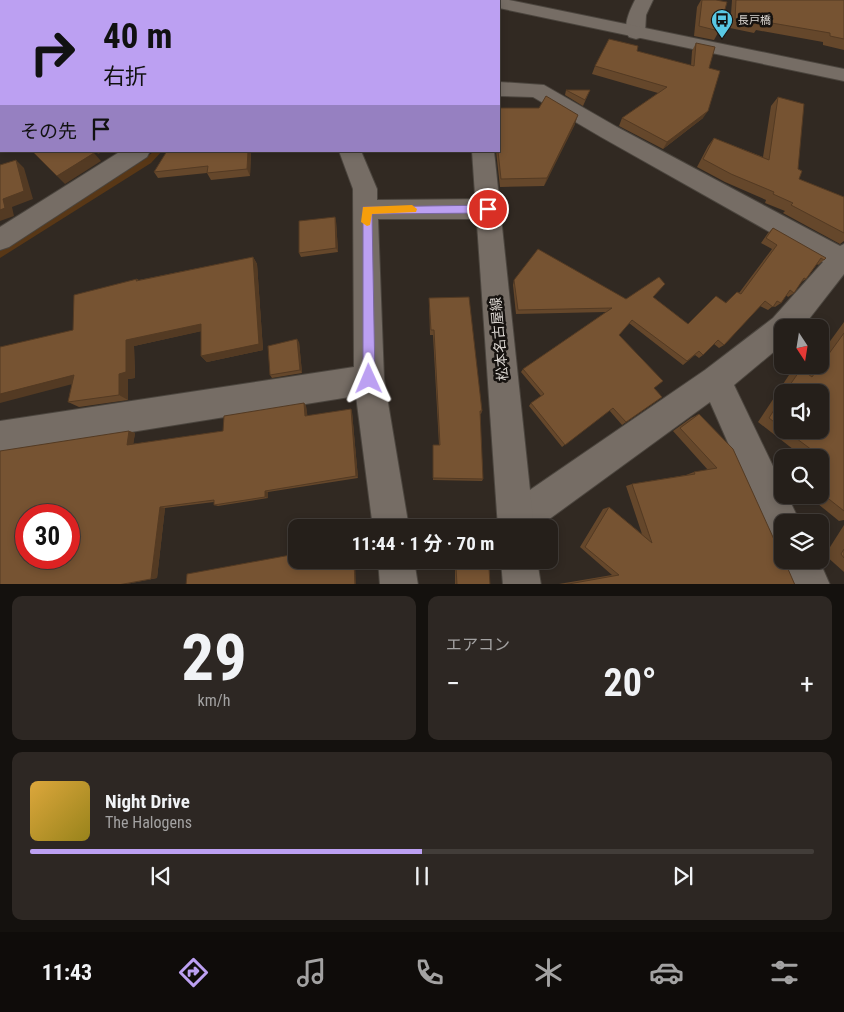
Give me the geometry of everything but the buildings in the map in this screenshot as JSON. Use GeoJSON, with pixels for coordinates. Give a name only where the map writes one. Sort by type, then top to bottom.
{"type":"FeatureCollection","features":[{"type":"Feature","properties":{"kind":"street"},"geometry":{"type":"LineString","coordinates":[[636,33],[637,15],[644,0]]}},
{"type":"Feature","properties":{"kind":"street"},"geometry":{"type":"LineString","coordinates":[[500,3],[844,75]]}},
{"type":"Feature","properties":{"kind":"street"},"geometry":{"type":"LineString","coordinates":[[500,89],[537,90],[608,132],[842,257],[793,319]]}},
{"type":"Feature","properties":{"kind":"street"},"geometry":{"type":"LineString","coordinates":[[0,240],[137,152]]}},
{"type":"Feature","properties":{"kind":"street"},"geometry":{"type":"LineString","coordinates":[[350,152],[364,189],[369,379],[390,519]]}},
{"type":"Feature","properties":{"kind":"street","name":"松本名古屋線"},"geometry":{"type":"LineString","coordinates":[[483,152],[515,519]]}},
{"type":"Feature","properties":{"kind":"street"},"geometry":{"type":"LineString","coordinates":[[366,210],[488,209]]}},
{"type":"Feature","properties":{"kind":"street"},"geometry":{"type":"LineString","coordinates":[[524,519],[716,380],[774,335]]}},
{"type":"Feature","properties":{"kind":"street"},"geometry":{"type":"LineString","coordinates":[[0,437],[369,379]]}},
{"type":"Feature","properties":{"kind":"street"},"geometry":{"type":"LineString","coordinates":[[716,380],[778,514]]}},
{"type":"Feature","properties":{"kind":"street"},"geometry":{"type":"LineString","coordinates":[[398,569],[400,584]]}},
{"type":"Feature","properties":{"kind":"street"},"geometry":{"type":"LineString","coordinates":[[520,569],[522,584]]}},
{"type":"Feature","properties":{"kind":"street"},"geometry":{"type":"LineString","coordinates":[[804,569],[811,584]]}},
{"type":"Feature","properties":{"kind":"waterway"},"geometry":{"type":"LineString","coordinates":[[0,255],[148,161],[158,152]]}},
{"type":"Feature","properties":{"kind":"slow traffic"},"geometry":{"type":"LineString","coordinates":[[367,222],[366,210],[412,209]]}},
{"type":"Feature","properties":{"kind":"place","name":"長戸橋"},"geometry":{"type":"Point","coordinates":[722,39]}},
{"type":"Feature","properties":{"kind":"route"},"geometry":{"type":"LineString","coordinates":[[369,379],[366,210],[488,209]]}}]}
